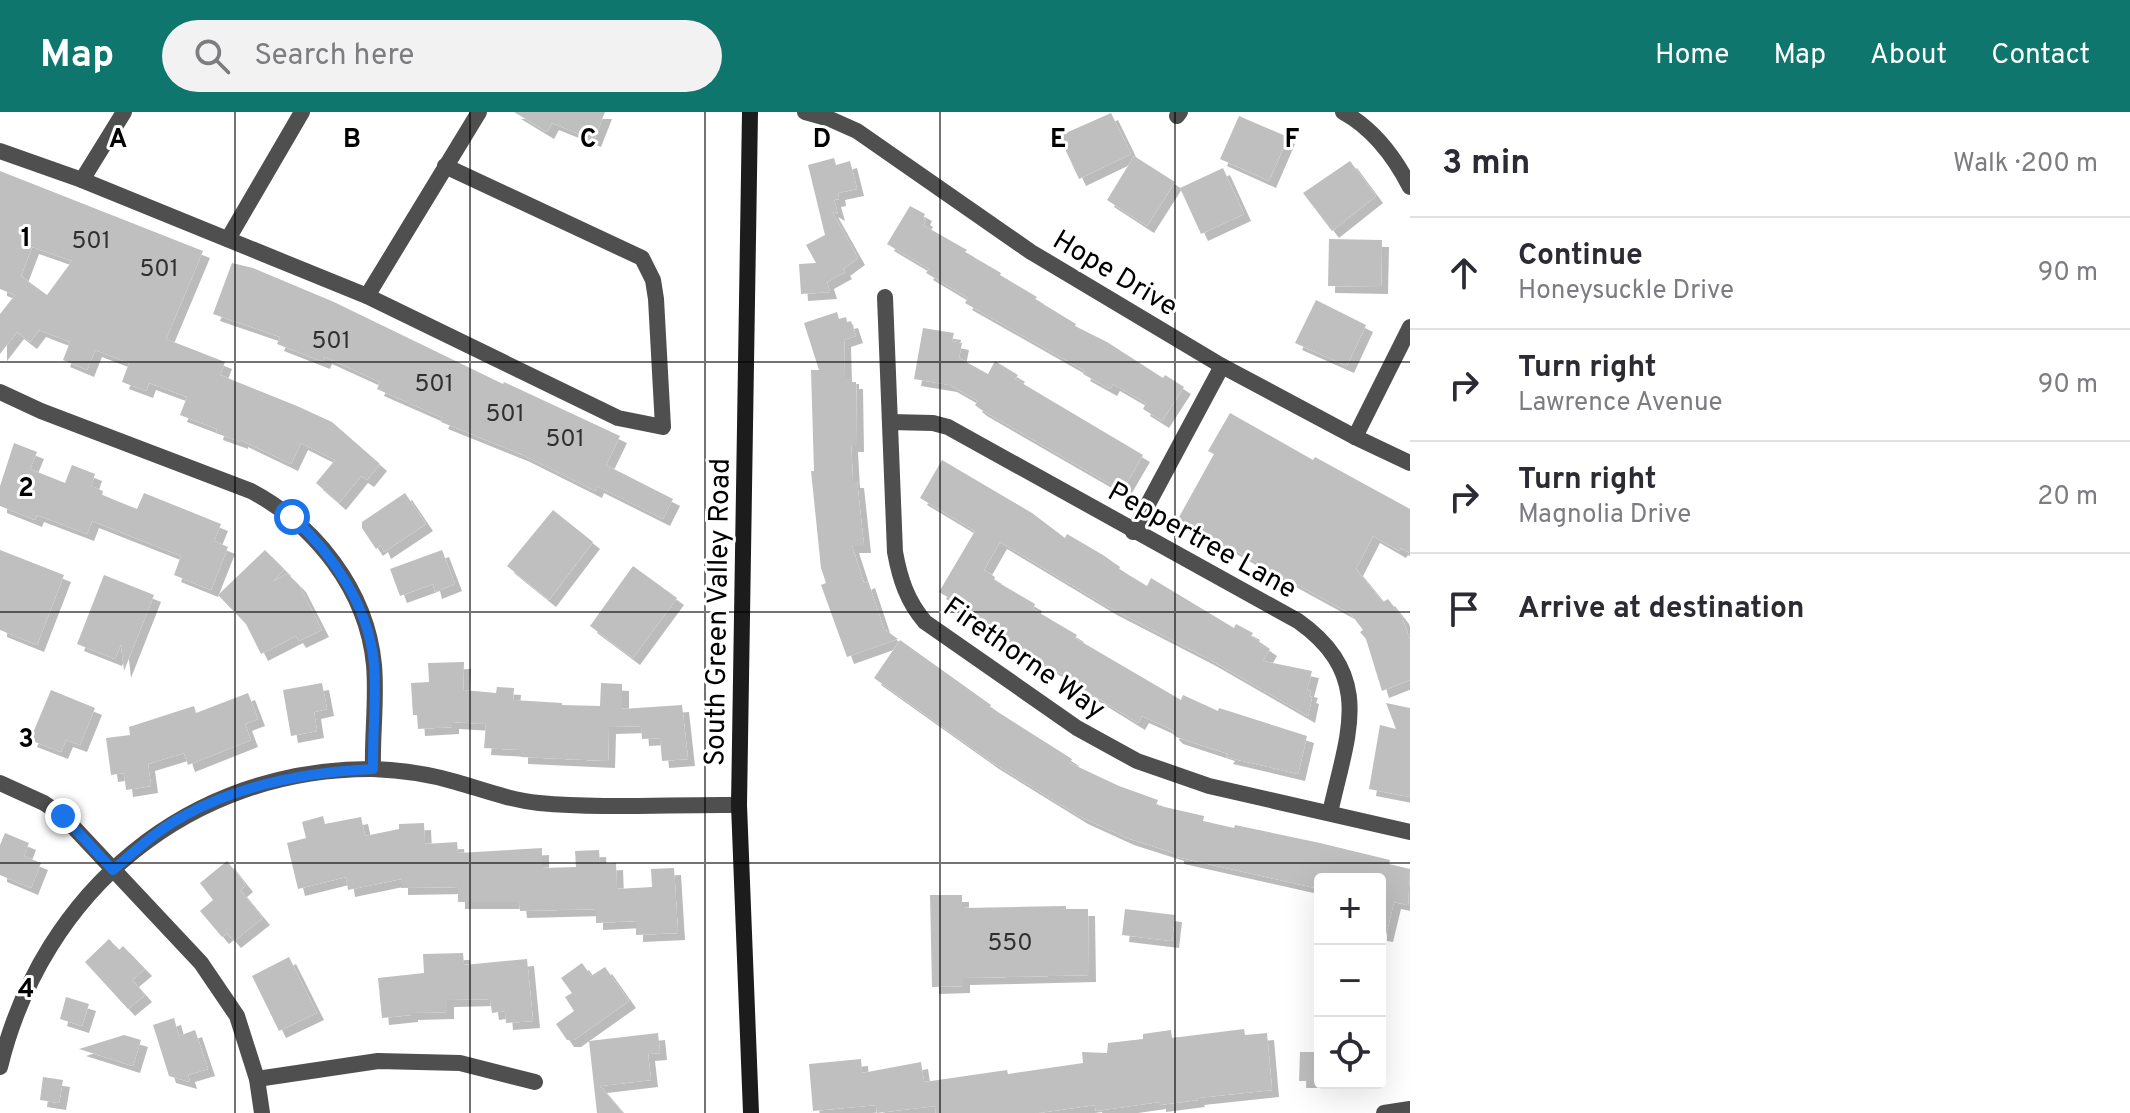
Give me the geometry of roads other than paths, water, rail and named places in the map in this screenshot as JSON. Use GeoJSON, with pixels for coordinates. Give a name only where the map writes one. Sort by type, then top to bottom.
{"type":"FeatureCollection","features":[{"type":"Feature","properties":{"kind":"main road","name":"South Green Valley Road"},"geometry":{"type":"LineString","coordinates":[[750,112],[739,805],[751,1113]]}},
{"type":"Feature","properties":{"kind":"street"},"geometry":{"type":"LineString","coordinates":[[82,180],[124,112]]}},
{"type":"Feature","properties":{"kind":"street"},"geometry":{"type":"LineString","coordinates":[[228,239],[302,112]]}},
{"type":"Feature","properties":{"kind":"street"},"geometry":{"type":"LineString","coordinates":[[367,296],[479,112]]}},
{"type":"Feature","properties":{"kind":"street","name":"Hope Drive"},"geometry":{"type":"LineString","coordinates":[[805,112],[857,131],[1031,252],[1222,366],[1410,463]]}},
{"type":"Feature","properties":{"kind":"street"},"geometry":{"type":"LineString","coordinates":[[1343,112],[1364,126],[1388,150],[1410,187]]}},
{"type":"Feature","properties":{"kind":"street"},"geometry":{"type":"LineString","coordinates":[[0,151],[82,180],[367,296],[618,418],[663,427],[656,299],[653,280],[642,258],[445,166]]}},
{"type":"Feature","properties":{"kind":"street","name":"Firethorne Way"},"geometry":{"type":"LineString","coordinates":[[885,297],[897,563],[909,600],[925,622],[1077,728],[1137,761],[1209,786],[1410,832]]}},
{"type":"Feature","properties":{"kind":"street"},"geometry":{"type":"LineString","coordinates":[[1355,437],[1410,327]]}},
{"type":"Feature","properties":{"kind":"street"},"geometry":{"type":"LineString","coordinates":[[1133,532],[1222,366]]}},
{"type":"Feature","properties":{"kind":"street"},"geometry":{"type":"LineString","coordinates":[[0,392],[41,411],[251,491],[273,503],[312,535],[330,556],[349,590],[372,650],[375,683],[373,769]]}},
{"type":"Feature","properties":{"kind":"street","name":"Peppertree Lane"},"geometry":{"type":"LineString","coordinates":[[890,422],[933,423],[948,427],[1298,621],[1329,647],[1344,675],[1351,708],[1330,813]]}},
{"type":"Feature","properties":{"kind":"street"},"geometry":{"type":"LineString","coordinates":[[0,1067],[12,1022],[42,957],[67,919],[113,870],[150,838],[182,817],[247,789],[305,775],[373,769],[432,775],[535,802],[568,805],[739,805]]}},
{"type":"Feature","properties":{"kind":"street"},"geometry":{"type":"LineString","coordinates":[[0,783],[44,803],[63,816],[201,963],[237,1016],[257,1079],[262,1113]]}},
{"type":"Feature","properties":{"kind":"street"},"geometry":{"type":"LineString","coordinates":[[257,1079],[378,1061],[460,1063],[535,1082]]}},
{"type":"Feature","properties":{"kind":"street"},"geometry":{"type":"LineString","coordinates":[[1384,1113],[1410,1109]]}}]}
